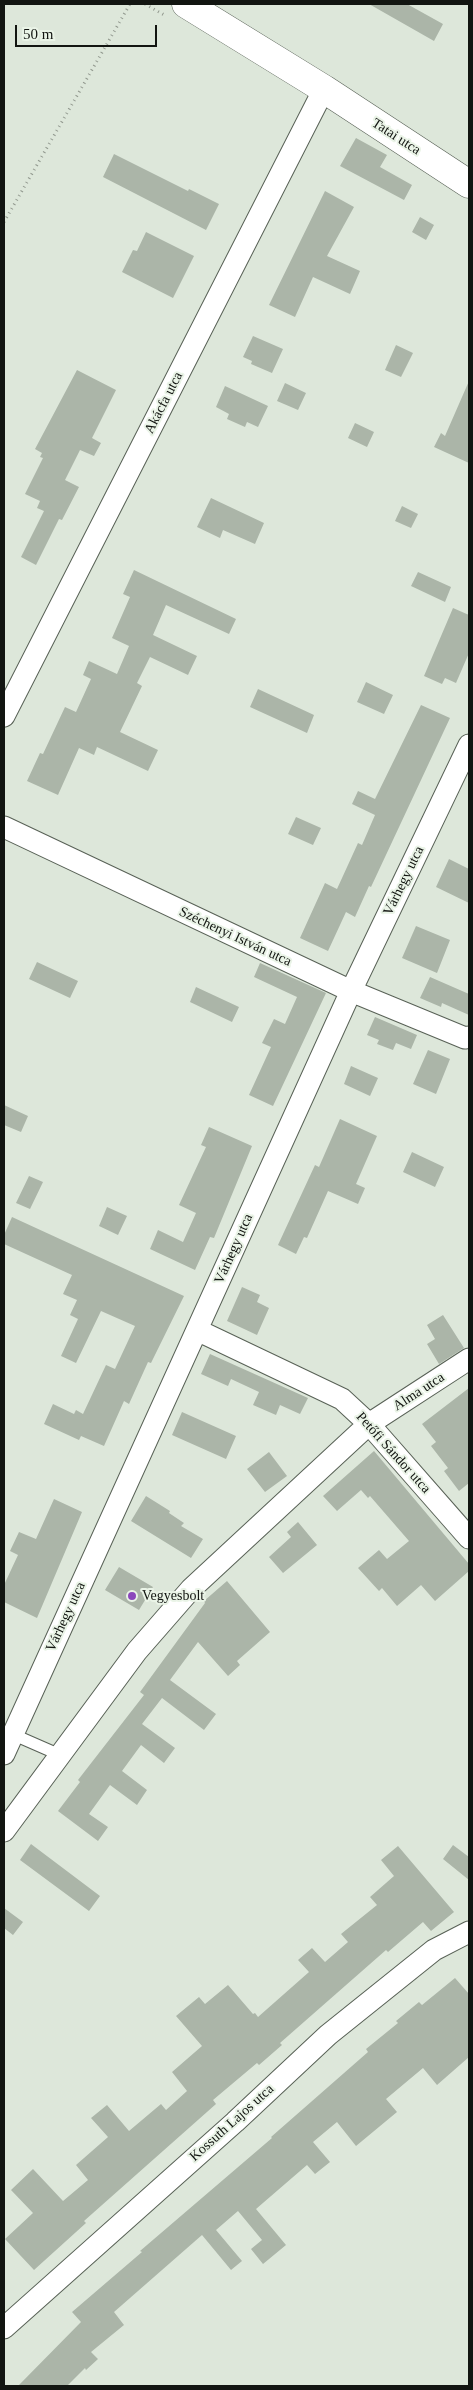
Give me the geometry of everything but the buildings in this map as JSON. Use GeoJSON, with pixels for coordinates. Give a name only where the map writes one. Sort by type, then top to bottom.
{"type":"FeatureCollection","features":[{"type":"Feature","properties":{"kind":"street","name":"Tatai utca"},"geometry":{"type":"LineString","coordinates":[[186,4],[324,89],[469,184]]}},
{"type":"Feature","properties":{"kind":"street","name":"Akácfa utca"},"geometry":{"type":"LineString","coordinates":[[4,716],[324,89]]}},
{"type":"Feature","properties":{"kind":"street","name":"Várhegy utca"},"geometry":{"type":"LineString","coordinates":[[4,1754],[351,991],[469,746]]}},
{"type":"Feature","properties":{"kind":"street","name":"Széchenyi István utca"},"geometry":{"type":"LineString","coordinates":[[4,828],[351,991],[465,1038],[469,1037]]}},
{"type":"Feature","properties":{"kind":"street","name":"Petőfi Sándor utca"},"geometry":{"type":"LineString","coordinates":[[197,1330],[342,1399],[369,1424],[469,1538]]}},
{"type":"Feature","properties":{"kind":"street","name":"Alma utca"},"geometry":{"type":"LineString","coordinates":[[369,1424],[469,1360]]}},
{"type":"Feature","properties":{"kind":"street"},"geometry":{"type":"LineString","coordinates":[[4,1831],[137,1652],[191,1589],[369,1424]]}},
{"type":"Feature","properties":{"kind":"street","name":"Kossuth Lajos utca"},"geometry":{"type":"LineString","coordinates":[[4,2328],[235,2122],[328,2035],[434,1950],[469,1932]]}},
{"type":"Feature","properties":{"kind":"lane"},"geometry":{"type":"LineString","coordinates":[[12,1734],[60,1755]]}},
{"type":"Feature","properties":{"kind":"path"},"geometry":{"type":"LineString","coordinates":[[4,222],[130,4]]}},
{"type":"Feature","properties":{"kind":"place","name":"Vegyesbolt"},"geometry":{"type":"Point","coordinates":[132,1596]}}]}
